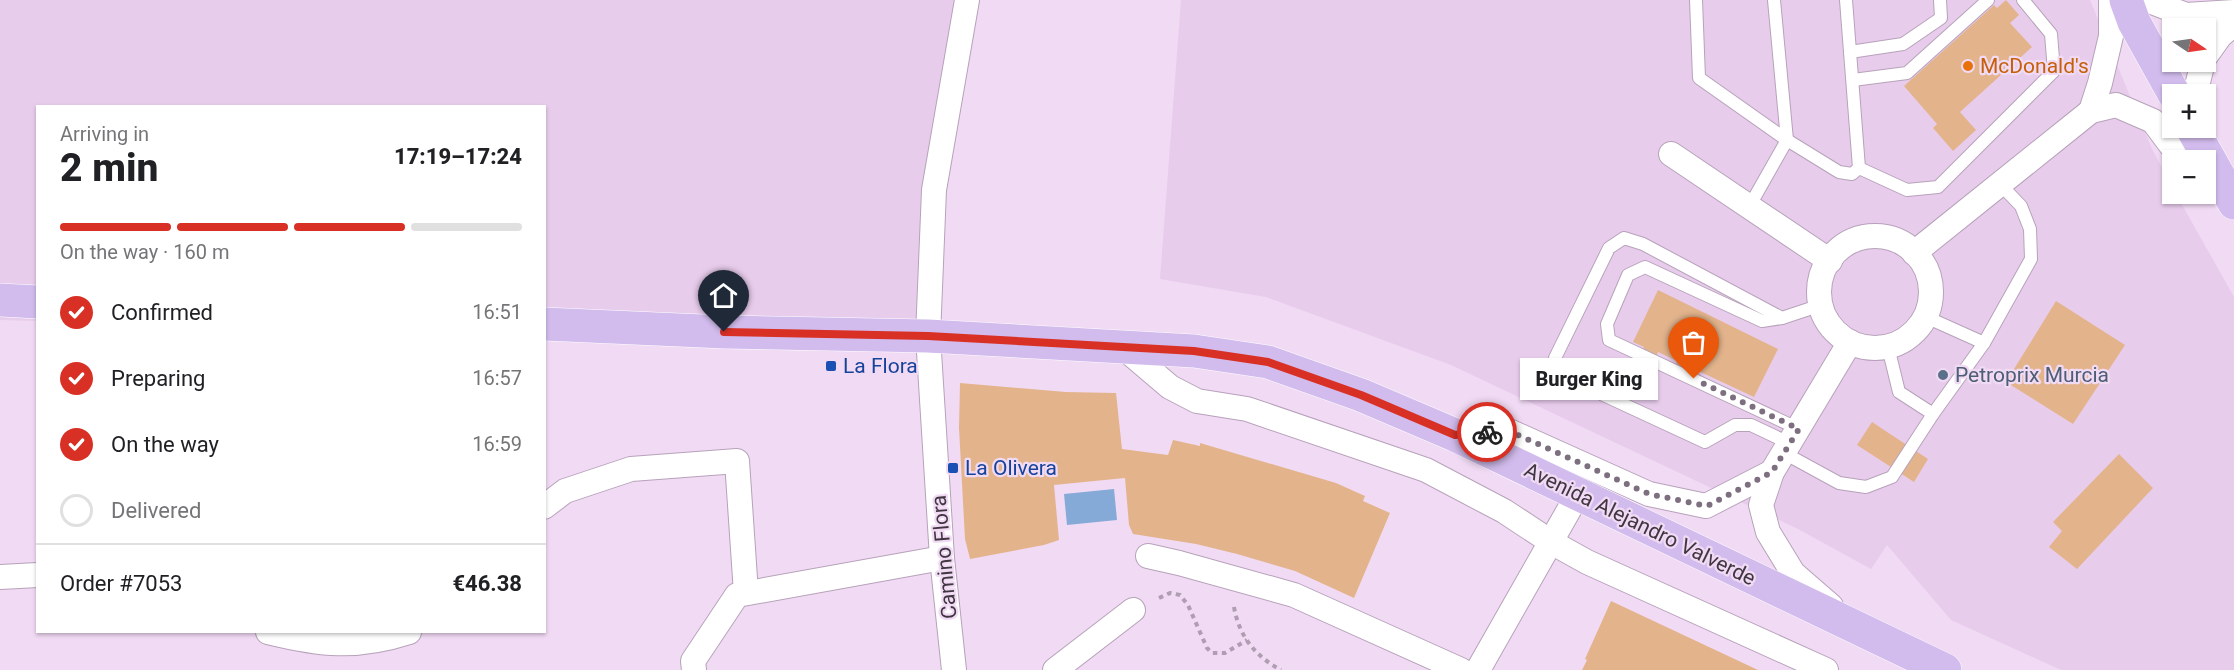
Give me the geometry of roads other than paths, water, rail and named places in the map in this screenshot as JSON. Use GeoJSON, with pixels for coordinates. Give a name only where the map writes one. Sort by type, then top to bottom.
{"type":"FeatureCollection","features":[{"type":"Feature","properties":{"kind":"main road"},"geometry":{"type":"LineString","coordinates":[[2127,0],[2134,22],[2168,84]]}},
{"type":"Feature","properties":{"kind":"main road"},"geometry":{"type":"LineString","coordinates":[[2198,138],[2234,203]]}},
{"type":"Feature","properties":{"kind":"main road"},"geometry":{"type":"LineString","coordinates":[[0,300],[36,302]]}},
{"type":"Feature","properties":{"kind":"main road","name":"Avenida Alejandro Valverde"},"geometry":{"type":"LineString","coordinates":[[546,324],[724,332],[928,336],[1194,351],[1268,362],[1361,395],[1455,435],[1945,670]]}},
{"type":"Feature","properties":{"kind":"street","name":"Camino Flora"},"geometry":{"type":"LineString","coordinates":[[954,670],[942,558],[928,336],[934,190],[967,0]]}},
{"type":"Feature","properties":{"kind":"street"},"geometry":{"type":"LineString","coordinates":[[2091,111],[2112,36],[2111,0]]}},
{"type":"Feature","properties":{"kind":"street"},"geometry":{"type":"LineString","coordinates":[[2147,0],[2186,15],[2234,12]]}},
{"type":"Feature","properties":{"kind":"street"},"geometry":{"type":"LineString","coordinates":[[2216,42],[2234,24]]}},
{"type":"Feature","properties":{"kind":"street"},"geometry":{"type":"LineString","coordinates":[[1914,253],[2091,111],[2116,105],[2153,121],[2175,150]]}},
{"type":"Feature","properties":{"kind":"street"},"geometry":{"type":"LineString","coordinates":[[1671,154],[1830,261]]}},
{"type":"Feature","properties":{"kind":"street"},"geometry":{"type":"LineString","coordinates":[[2216,194],[2234,210]]}},
{"type":"Feature","properties":{"kind":"street"},"geometry":{"type":"LineString","coordinates":[[1871,236],[1890,238],[1908,247],[1914,253],[1922,261],[1930,279],[1931,298],[1926,317],[1920,326],[1906,340],[1888,347],[1869,348],[1850,342],[1837,333],[1825,317],[1821,305],[1820,288],[1824,270],[1835,253],[1851,242],[1871,236]]}},
{"type":"Feature","properties":{"kind":"street"},"geometry":{"type":"LineString","coordinates":[[1850,342],[1786,449],[1761,505],[1768,532],[1793,573],[1856,627]]}},
{"type":"Feature","properties":{"kind":"street"},"geometry":{"type":"LineString","coordinates":[[1124,347],[1170,387],[1197,401],[1247,409],[1426,470],[1504,511],[1551,542],[1587,562],[1826,670]]}},
{"type":"Feature","properties":{"kind":"street"},"geometry":{"type":"LineString","coordinates":[[1455,435],[1509,431],[1649,494],[1707,506],[1786,449]]}},
{"type":"Feature","properties":{"kind":"street"},"geometry":{"type":"LineString","coordinates":[[546,505],[565,491],[631,469],[737,461],[746,593]]}},
{"type":"Feature","properties":{"kind":"street"},"geometry":{"type":"LineString","coordinates":[[1478,670],[1578,494]]}},
{"type":"Feature","properties":{"kind":"street"},"geometry":{"type":"LineString","coordinates":[[1148,556],[1179,562],[1294,596],[1461,670]]}},
{"type":"Feature","properties":{"kind":"street"},"geometry":{"type":"LineString","coordinates":[[694,670],[693,661],[737,595],[942,558]]}},
{"type":"Feature","properties":{"kind":"street"},"geometry":{"type":"LineString","coordinates":[[0,577],[36,575]]}},
{"type":"Feature","properties":{"kind":"street"},"geometry":{"type":"LineString","coordinates":[[1055,670],[1133,610]]}},
{"type":"Feature","properties":{"kind":"street"},"geometry":{"type":"LineString","coordinates":[[272,633],[309,642],[352,644],[405,633]]}},
{"type":"Feature","properties":{"kind":"lane"},"geometry":{"type":"LineString","coordinates":[[1696,0],[1699,78],[1787,140],[1839,172],[1852,174],[1859,168]]}},
{"type":"Feature","properties":{"kind":"lane"},"geometry":{"type":"LineString","coordinates":[[1749,207],[1787,140],[1774,0]]}},
{"type":"Feature","properties":{"kind":"lane"},"geometry":{"type":"LineString","coordinates":[[1846,0],[1859,168]]}},
{"type":"Feature","properties":{"kind":"lane"},"geometry":{"type":"LineString","coordinates":[[1850,52],[1903,44],[1941,18],[1940,0]]}},
{"type":"Feature","properties":{"kind":"lane"},"geometry":{"type":"LineString","coordinates":[[1853,80],[1907,72],[1988,0]]}},
{"type":"Feature","properties":{"kind":"lane"},"geometry":{"type":"LineString","coordinates":[[1859,168],[1907,190],[1938,187],[2054,71],[2051,34],[2023,0]]}},
{"type":"Feature","properties":{"kind":"lane"},"geometry":{"type":"LineString","coordinates":[[1821,305],[1782,318],[1762,321],[1645,267],[1628,275],[1607,324],[1609,340],[1839,483],[1866,487],[1892,477],[1933,414],[1984,343],[2031,259],[2030,229],[2021,206],[1999,183]]}},
{"type":"Feature","properties":{"kind":"lane"},"geometry":{"type":"LineString","coordinates":[[1782,318],[1643,244],[1624,238],[1609,248],[1555,358],[1556,372],[1705,442],[1736,425],[1751,425],[1786,449]]}},
{"type":"Feature","properties":{"kind":"lane"},"geometry":{"type":"LineString","coordinates":[[1926,317],[1984,343]]}},
{"type":"Feature","properties":{"kind":"lane"},"geometry":{"type":"LineString","coordinates":[[1888,347],[1899,392],[1933,414]]}},
{"type":"Feature","properties":{"kind":"water"},"geometry":{"type":"Polygon","coordinates":[[[1114,489],[1117,520],[1067,525],[1064,494],[1114,489]]]}},
{"type":"Feature","properties":{"kind":"place","name":"McDonald's"},"geometry":{"type":"Point","coordinates":[1968,66]}},
{"type":"Feature","properties":{"kind":"place","name":"La Flora"},"geometry":{"type":"Point","coordinates":[831,366]}},
{"type":"Feature","properties":{"kind":"place","name":"Petroprix Murcia"},"geometry":{"type":"Point","coordinates":[1943,375]}},
{"type":"Feature","properties":{"kind":"place","name":"Burger King"},"geometry":{"type":"Point","coordinates":[1694,379]}},
{"type":"Feature","properties":{"kind":"place","name":"La Olivera"},"geometry":{"type":"Point","coordinates":[953,468]}}]}
